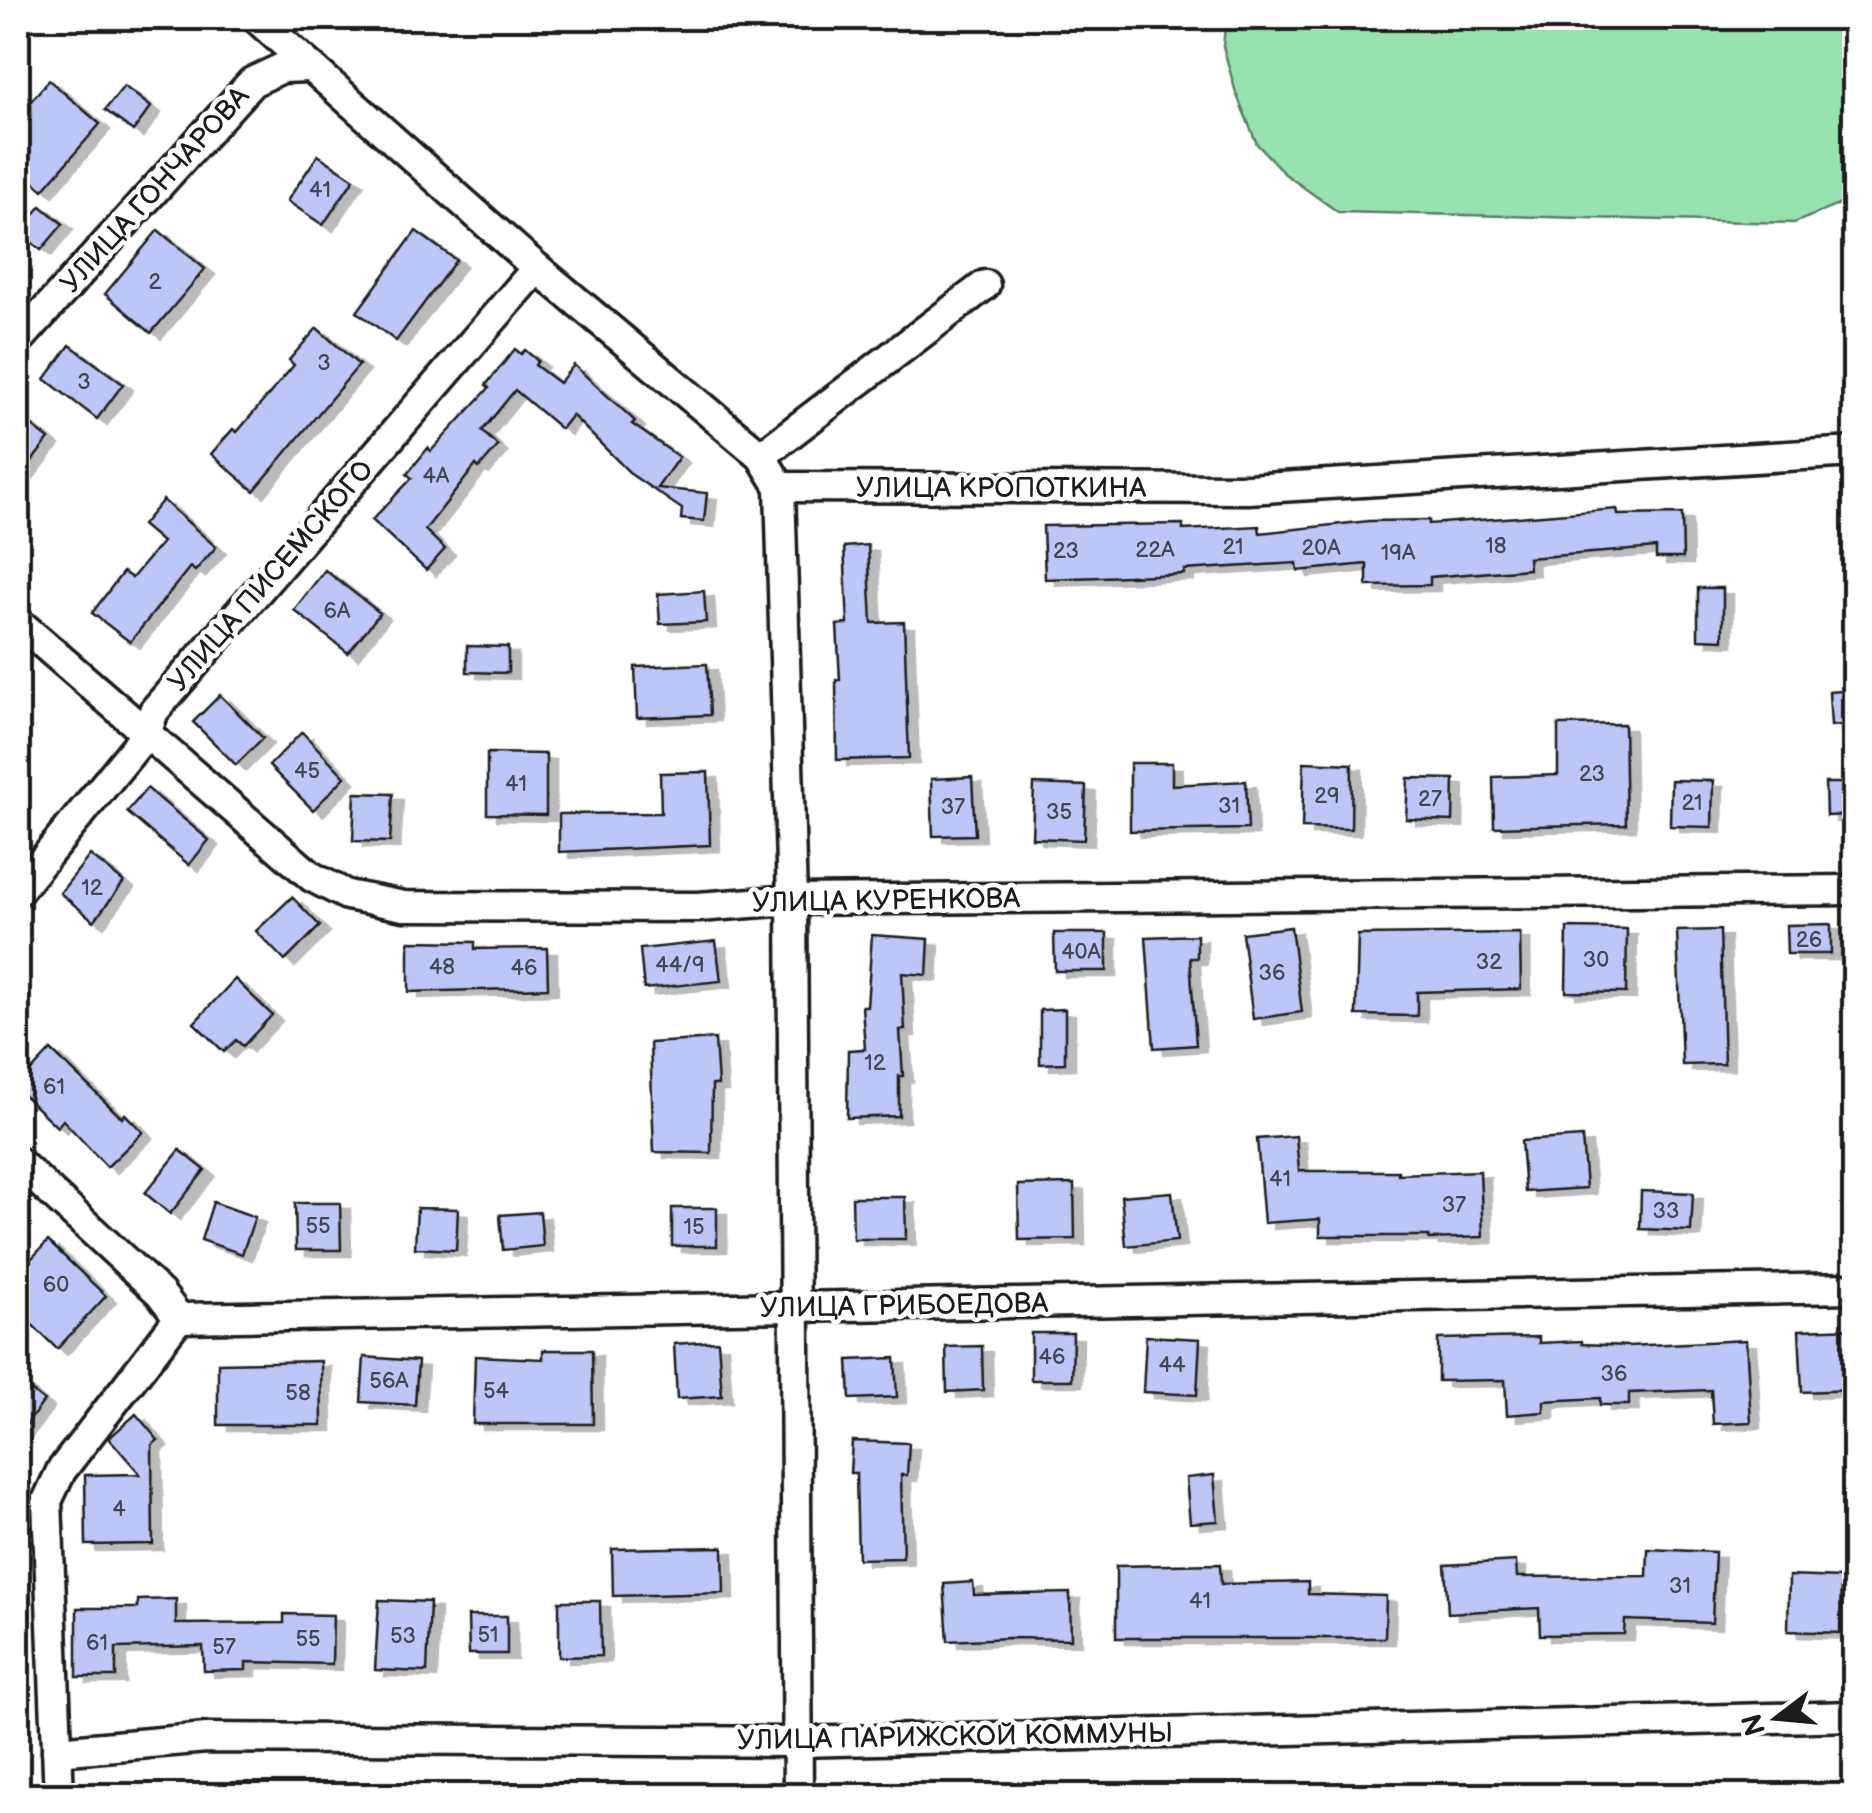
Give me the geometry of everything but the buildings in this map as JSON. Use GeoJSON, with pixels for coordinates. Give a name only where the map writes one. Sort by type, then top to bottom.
{"type":"FeatureCollection","features":[{"type":"Feature","properties":{"kind":"street"},"geometry":{"type":"LineString","coordinates":[[256,18],[537,268],[761,456],[780,487],[792,900],[798,1796]]}},
{"type":"Feature","properties":{"kind":"street","name":"УЛИЦА ГОНЧАРОВА"},"geometry":{"type":"LineString","coordinates":[[18,340],[252,82],[282,68],[308,66]]}},
{"type":"Feature","properties":{"kind":"street","name":"УЛИЦА ПИСЕМСКОГО"},"geometry":{"type":"LineString","coordinates":[[18,891],[146,734],[154,711],[537,268]]}},
{"type":"Feature","properties":{"kind":"street"},"geometry":{"type":"LineString","coordinates":[[761,456],[984,286]]}},
{"type":"Feature","properties":{"kind":"street","name":"УЛИЦА КРОПОТКИНА"},"geometry":{"type":"LineString","coordinates":[[780,487],[1248,489],[1854,452]]}},
{"type":"Feature","properties":{"kind":"street","name":"УЛИЦА КУРЕНКОВА"},"geometry":{"type":"LineString","coordinates":[[18,622],[312,877],[347,896],[404,906],[698,907],[792,900],[1854,890]]}},
{"type":"Feature","properties":{"kind":"street"},"geometry":{"type":"LineString","coordinates":[[18,1162],[160,1293],[179,1318],[61,1471],[46,1501],[59,1796]]}},
{"type":"Feature","properties":{"kind":"street","name":"УЛИЦА ГРИБОЕДОВА"},"geometry":{"type":"LineString","coordinates":[[179,1318],[1854,1288]]}},
{"type":"Feature","properties":{"kind":"street","name":"УЛИЦА ПАРИЖСКОЙ КОММУНЫ"},"geometry":{"type":"LineString","coordinates":[[57,1751],[207,1738],[797,1742],[1854,1716]]}},
{"type":"Feature","properties":{"kind":"green space"},"geometry":{"type":"Polygon","coordinates":[[[1226,18],[1854,18],[1854,194],[1843,203],[1794,223],[1338,212],[1285,174],[1257,144],[1236,93],[1223,46],[1226,18]]]}}]}
